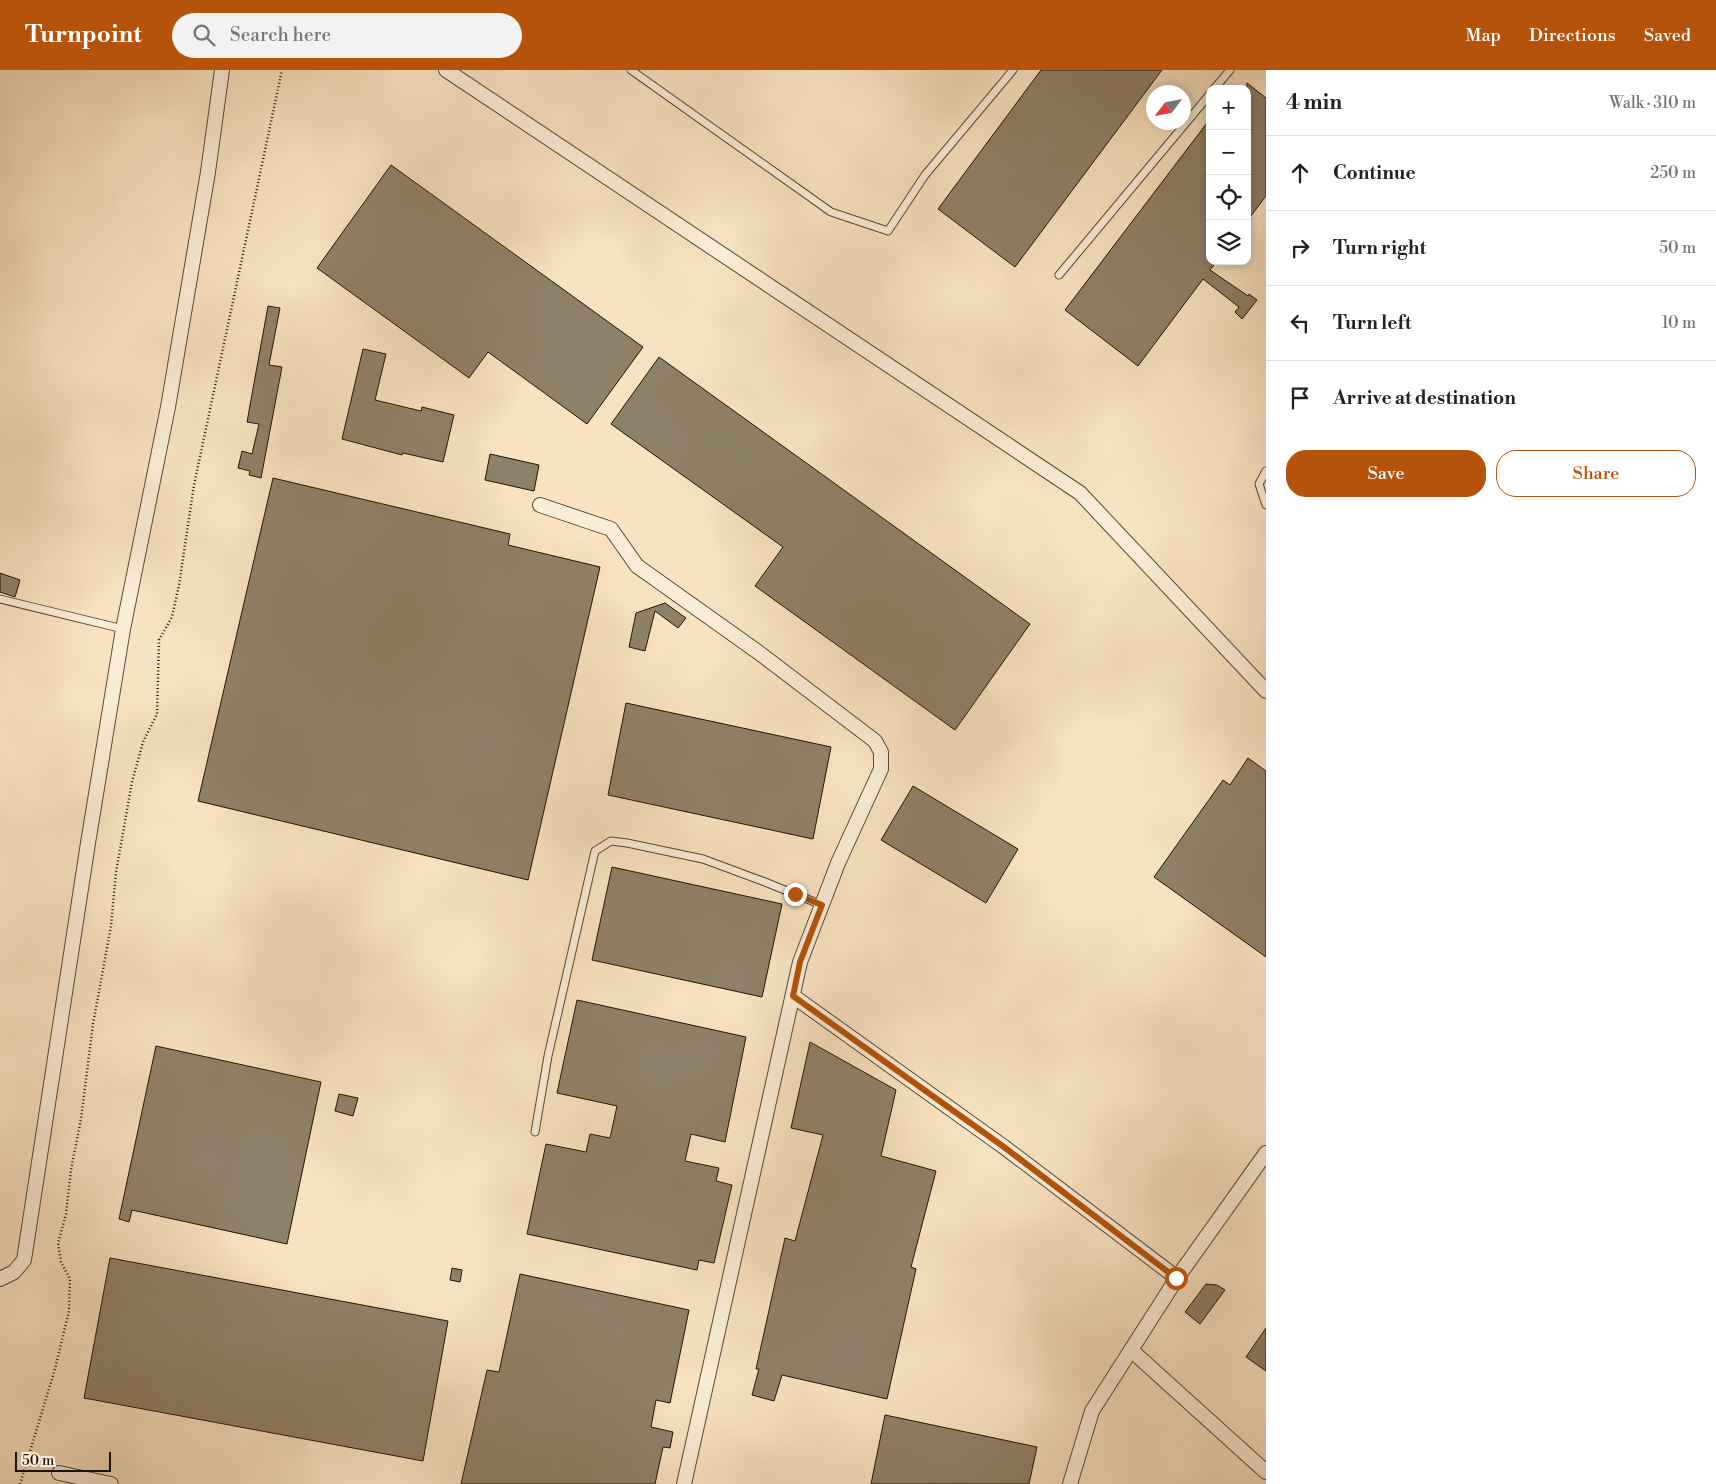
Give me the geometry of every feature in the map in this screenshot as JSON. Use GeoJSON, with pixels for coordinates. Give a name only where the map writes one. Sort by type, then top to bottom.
{"type":"FeatureCollection","features":[{"type":"Feature","properties":{"kind":"street"},"geometry":{"type":"LineString","coordinates":[[0,1278],[14,1272],[24,1260],[88,842],[123,629],[168,407],[208,172],[222,70]]}},
{"type":"Feature","properties":{"kind":"street"},"geometry":{"type":"LineString","coordinates":[[446,70],[1080,493],[1266,691]]}},
{"type":"Feature","properties":{"kind":"street"},"geometry":{"type":"LineString","coordinates":[[540,505],[611,529],[637,566],[758,652],[875,741],[881,752],[881,769],[838,863],[800,962],[684,1484]]}},
{"type":"Feature","properties":{"kind":"street"},"geometry":{"type":"LineString","coordinates":[[793,996],[1004,1147],[1176,1278]]}},
{"type":"Feature","properties":{"kind":"street"},"geometry":{"type":"LineString","coordinates":[[1070,1484],[1092,1411],[1176,1278],[1266,1153]]}},
{"type":"Feature","properties":{"kind":"street"},"geometry":{"type":"LineString","coordinates":[[1131,1350],[1266,1472]]}},
{"type":"Feature","properties":{"kind":"street"},"geometry":{"type":"LineString","coordinates":[[59,1473],[111,1484]]}},
{"type":"Feature","properties":{"kind":"lane"},"geometry":{"type":"LineString","coordinates":[[631,70],[832,212],[888,231],[925,175],[1013,70]]}},
{"type":"Feature","properties":{"kind":"lane"},"geometry":{"type":"LineString","coordinates":[[1217,85],[1230,70]]}},
{"type":"Feature","properties":{"kind":"lane"},"geometry":{"type":"LineString","coordinates":[[1059,275],[1206,99]]}},
{"type":"Feature","properties":{"kind":"lane"},"geometry":{"type":"LineString","coordinates":[[1266,471],[1259,484],[1266,505]]}},
{"type":"Feature","properties":{"kind":"lane"},"geometry":{"type":"LineString","coordinates":[[0,599],[123,629]]}},
{"type":"Feature","properties":{"kind":"lane"},"geometry":{"type":"LineString","coordinates":[[535,1132],[548,1056],[595,850],[611,841],[702,860],[765,882],[822,905]]}},
{"type":"Feature","properties":{"kind":"path"},"geometry":{"type":"LineString","coordinates":[[20,1484],[55,1369],[69,1312],[70,1278],[61,1262],[58,1243],[66,1214],[93,1024],[111,926],[116,872],[132,782],[143,742],[157,714],[159,640],[172,617],[180,584],[194,485],[282,70]]}},
{"type":"Feature","properties":{"kind":"building"},"geometry":{"type":"Polygon","coordinates":[[[1041,70],[1162,70],[1151,85],[1146,85],[1146,91],[1015,267],[938,209],[1041,70]]]}},
{"type":"Feature","properties":{"kind":"building"},"geometry":{"type":"Polygon","coordinates":[[[1251,86],[1266,98],[1266,196],[1251,216],[1251,86]]]}},
{"type":"Feature","properties":{"kind":"building"},"geometry":{"type":"Polygon","coordinates":[[[1206,124],[1206,265],[1214,265],[1210,270],[1257,300],[1242,319],[1235,312],[1239,307],[1203,279],[1138,366],[1065,310],[1206,124]]]}},
{"type":"Feature","properties":{"kind":"building"},"geometry":{"type":"Polygon","coordinates":[[[391,165],[643,347],[587,424],[488,352],[469,378],[317,268],[391,165]]]}},
{"type":"Feature","properties":{"kind":"building"},"geometry":{"type":"Polygon","coordinates":[[[268,306],[280,308],[269,365],[282,367],[261,478],[249,475],[250,471],[238,468],[242,451],[252,454],[259,424],[247,422],[268,306]]]}},
{"type":"Feature","properties":{"kind":"building"},"geometry":{"type":"Polygon","coordinates":[[[363,349],[386,354],[375,400],[421,411],[422,407],[454,415],[443,462],[403,453],[402,455],[342,439],[363,349]]]}},
{"type":"Feature","properties":{"kind":"building"},"geometry":{"type":"Polygon","coordinates":[[[659,357],[1030,624],[955,730],[755,586],[783,547],[611,424],[659,357]]]}},
{"type":"Feature","properties":{"kind":"building"},"geometry":{"type":"Polygon","coordinates":[[[490,454],[539,465],[534,491],[485,480],[490,454]]]}},
{"type":"Feature","properties":{"kind":"building"},"geometry":{"type":"Polygon","coordinates":[[[273,478],[510,534],[508,545],[600,567],[528,880],[198,801],[273,478]]]}},
{"type":"Feature","properties":{"kind":"building"},"geometry":{"type":"Polygon","coordinates":[[[0,573],[20,580],[15,597],[0,592],[0,573]]]}},
{"type":"Feature","properties":{"kind":"building"},"geometry":{"type":"Polygon","coordinates":[[[665,603],[686,618],[678,628],[655,611],[645,651],[629,647],[636,613],[665,603]]]}},
{"type":"Feature","properties":{"kind":"building"},"geometry":{"type":"Polygon","coordinates":[[[626,703],[831,747],[813,839],[608,795],[626,703]]]}},
{"type":"Feature","properties":{"kind":"building"},"geometry":{"type":"Polygon","coordinates":[[[1248,758],[1266,771],[1266,957],[1154,877],[1223,780],[1230,785],[1248,758]]]}},
{"type":"Feature","properties":{"kind":"building"},"geometry":{"type":"Polygon","coordinates":[[[913,786],[1018,849],[986,903],[881,840],[913,786]]]}},
{"type":"Feature","properties":{"kind":"building"},"geometry":{"type":"Polygon","coordinates":[[[612,867],[782,904],[762,997],[592,960],[612,867]]]}},
{"type":"Feature","properties":{"kind":"building"},"geometry":{"type":"Polygon","coordinates":[[[577,1000],[746,1037],[725,1142],[691,1134],[685,1161],[719,1168],[716,1181],[732,1185],[714,1263],[699,1260],[697,1270],[527,1234],[546,1144],[586,1152],[590,1134],[610,1138],[617,1106],[557,1093],[577,1000]]]}},
{"type":"Feature","properties":{"kind":"building"},"geometry":{"type":"Polygon","coordinates":[[[810,1042],[896,1090],[881,1156],[936,1171],[911,1267],[916,1269],[887,1399],[782,1375],[774,1401],[752,1395],[759,1369],[756,1369],[785,1238],[795,1241],[823,1135],[791,1128],[810,1042]]]}},
{"type":"Feature","properties":{"kind":"building"},"geometry":{"type":"Polygon","coordinates":[[[156,1046],[321,1082],[287,1244],[132,1210],[129,1222],[119,1219],[156,1046]]]}},
{"type":"Feature","properties":{"kind":"building"},"geometry":{"type":"Polygon","coordinates":[[[339,1094],[358,1098],[353,1116],[335,1111],[339,1094]]]}},
{"type":"Feature","properties":{"kind":"building"},"geometry":{"type":"Polygon","coordinates":[[[110,1258],[448,1321],[423,1461],[84,1398],[110,1258]]]}},
{"type":"Feature","properties":{"kind":"building"},"geometry":{"type":"Polygon","coordinates":[[[452,1268],[462,1270],[460,1282],[450,1280],[452,1268]]]}},
{"type":"Feature","properties":{"kind":"building"},"geometry":{"type":"Polygon","coordinates":[[[520,1274],[689,1310],[670,1403],[656,1400],[651,1427],[673,1432],[670,1448],[663,1447],[655,1484],[461,1484],[487,1370],[499,1372],[520,1274]]]}},
{"type":"Feature","properties":{"kind":"building"},"geometry":{"type":"Polygon","coordinates":[[[1206,1284],[1217,1285],[1225,1290],[1200,1324],[1185,1312],[1206,1284]]]}},
{"type":"Feature","properties":{"kind":"building"},"geometry":{"type":"Polygon","coordinates":[[[1266,1328],[1266,1371],[1246,1357],[1266,1328]]]}},
{"type":"Feature","properties":{"kind":"building"},"geometry":{"type":"Polygon","coordinates":[[[885,1415],[1037,1447],[1029,1484],[871,1484],[885,1415]]]}},
{"type":"Feature","properties":{"kind":"route"},"geometry":{"type":"LineString","coordinates":[[795,894],[822,905],[800,962],[793,996],[1004,1147],[1176,1278]]}}]}
